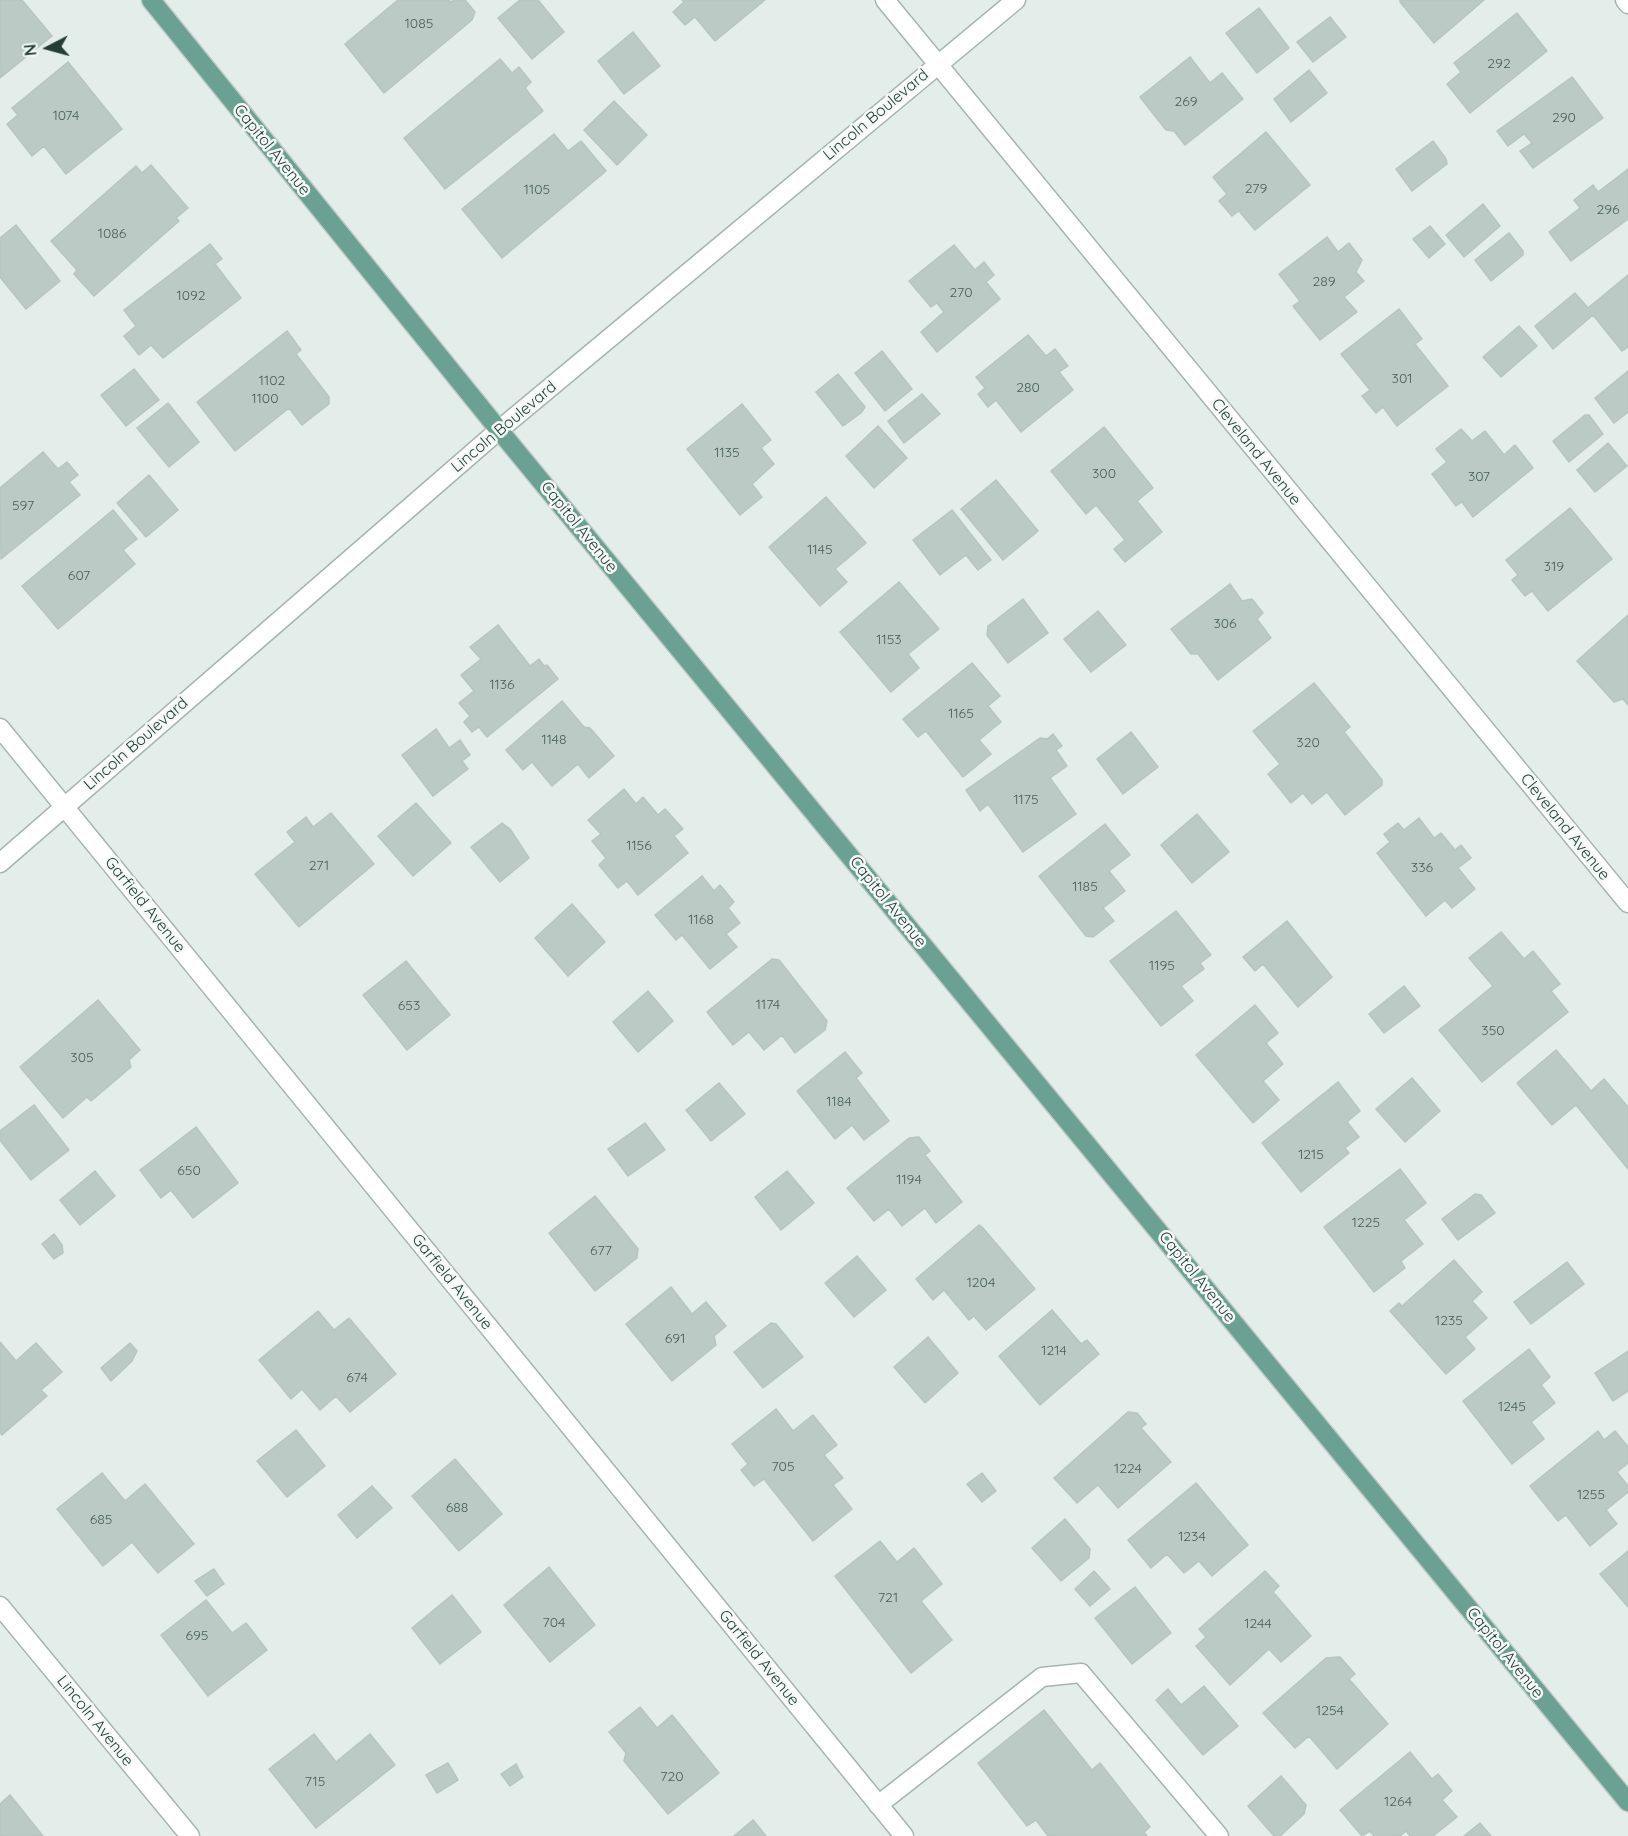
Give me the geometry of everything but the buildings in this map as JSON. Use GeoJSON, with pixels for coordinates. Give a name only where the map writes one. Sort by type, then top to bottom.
{"type":"FeatureCollection","features":[{"type":"Feature","properties":{"kind":"main road","name":"Capitol Avenue"},"geometry":{"type":"LineString","coordinates":[[151,0],[499,430],[1628,1802]]}},
{"type":"Feature","properties":{"kind":"street","name":"Cleveland Avenue"},"geometry":{"type":"LineString","coordinates":[[885,0],[1628,903]]}},
{"type":"Feature","properties":{"kind":"street","name":"Lincoln Boulevard"},"geometry":{"type":"LineString","coordinates":[[0,862],[499,430],[1016,0]]}},
{"type":"Feature","properties":{"kind":"street","name":"Garfield Avenue"},"geometry":{"type":"LineString","coordinates":[[0,728],[904,1836]]}},
{"type":"Feature","properties":{"kind":"street","name":"Lincoln Avenue"},"geometry":{"type":"LineString","coordinates":[[0,1606],[190,1836]]}},
{"type":"Feature","properties":{"kind":"street"},"geometry":{"type":"LineString","coordinates":[[878,1805],[1042,1677],[1082,1673],[1219,1836]]}}]}
